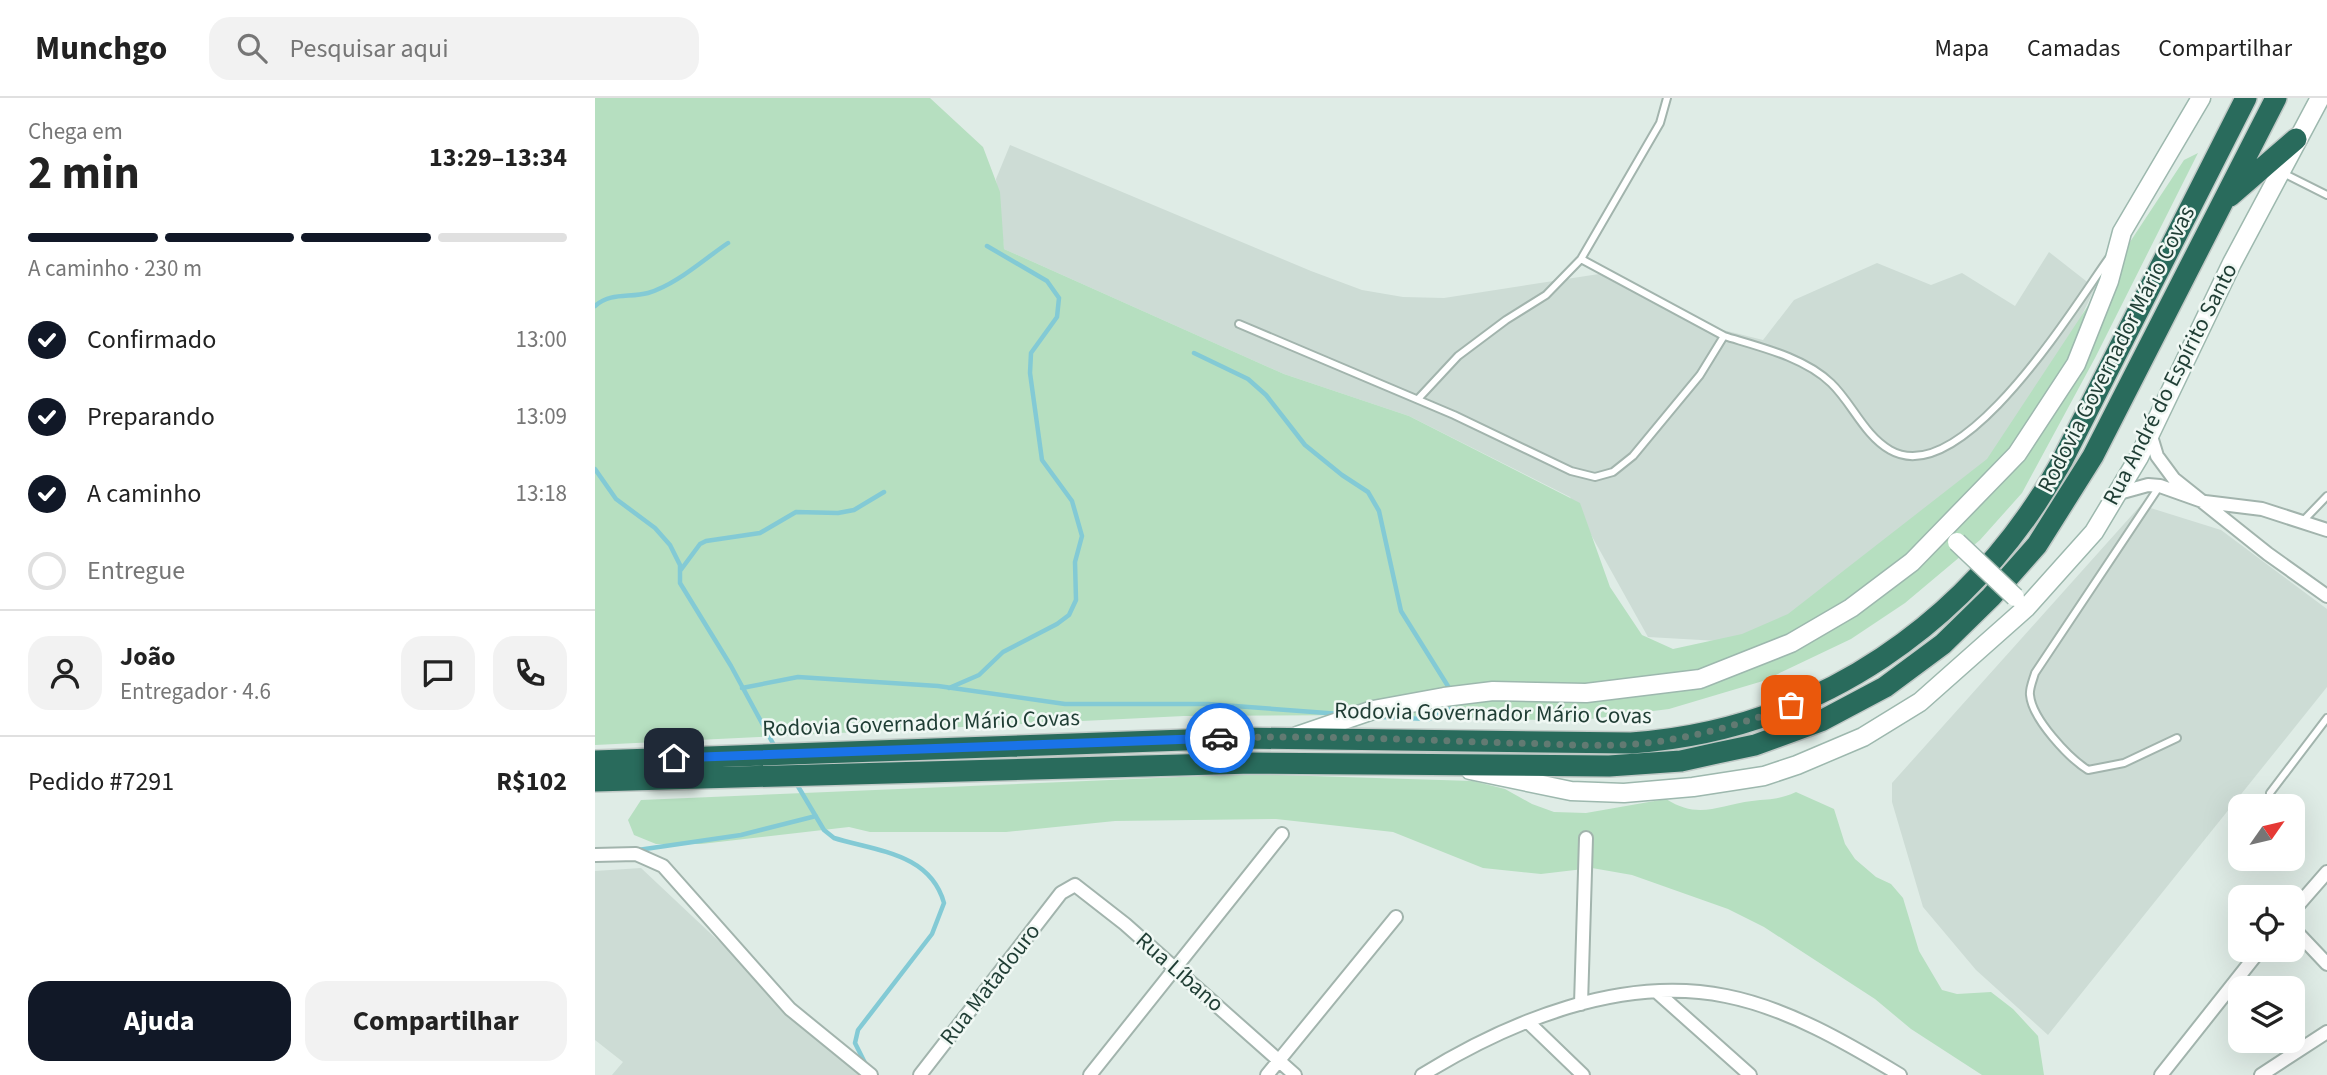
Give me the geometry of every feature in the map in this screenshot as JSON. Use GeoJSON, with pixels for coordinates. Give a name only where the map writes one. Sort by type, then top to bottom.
{"type":"FeatureCollection","features":[{"type":"Feature","properties":{"kind":"highway","name":"Rodovia Governador Mário Covas"},"geometry":{"type":"LineString","coordinates":[[595,761],[1292,737],[1584,745],[1667,740],[1777,711],[1834,687],[1887,655],[1963,594],[2008,545],[2040,499],[2246,98]]}},
{"type":"Feature","properties":{"kind":"highway","name":"Rodovia Governador Mário Covas"},"geometry":{"type":"LineString","coordinates":[[595,781],[1124,765],[1441,763],[1609,766],[1681,761],[1717,754],[1755,745],[1821,721],[1853,707],[1943,644],[1991,597],[2058,516],[2093,456],[2276,98]]}},
{"type":"Feature","properties":{"kind":"highway"},"geometry":{"type":"LineString","coordinates":[[2221,204],[2296,139]]}},
{"type":"Feature","properties":{"kind":"street","name":"Rodovia Governador Mário Covas"},"geometry":{"type":"LineString","coordinates":[[1292,737],[1373,710],[1444,697],[1493,691],[1585,693],[1700,679],[1791,643],[1851,608],[1951,536],[2017,454],[2076,364],[2109,281],[2116,248],[2129,216],[2200,98]]}},
{"type":"Feature","properties":{"kind":"street","name":"Rua André do Espírito Santo"},"geometry":{"type":"LineString","coordinates":[[1441,763],[1545,788],[1598,793],[1659,791],[1764,776],[1863,737],[1910,708],[1971,660],[2020,603],[2094,532],[2150,433],[2296,139],[2320,98]]}},
{"type":"Feature","properties":{"kind":"street"},"geometry":{"type":"LineString","coordinates":[[2150,433],[2164,468],[2268,554],[2327,596]]}},
{"type":"Feature","properties":{"kind":"street"},"geometry":{"type":"LineString","coordinates":[[2119,492],[2160,485],[2205,502],[2262,509],[2327,530]]}},
{"type":"Feature","properties":{"kind":"street"},"geometry":{"type":"LineString","coordinates":[[1951,536],[2020,603]]}},
{"type":"Feature","properties":{"kind":"street"},"geometry":{"type":"LineString","coordinates":[[1090,1075],[1282,834]]}},
{"type":"Feature","properties":{"kind":"street"},"geometry":{"type":"LineString","coordinates":[[1581,1004],[1586,838]]}},
{"type":"Feature","properties":{"kind":"street"},"geometry":{"type":"LineString","coordinates":[[595,855],[636,854],[663,866],[790,1009],[871,1075]]}},
{"type":"Feature","properties":{"kind":"street"},"geometry":{"type":"LineString","coordinates":[[2305,897],[2327,872]]}},
{"type":"Feature","properties":{"kind":"street","name":"Rua Líbano"},"geometry":{"type":"LineString","coordinates":[[1061,893],[1069,886],[1082,887],[1295,1075]]}},
{"type":"Feature","properties":{"kind":"street","name":"Rua Matadouro"},"geometry":{"type":"LineString","coordinates":[[920,1075],[1061,893]]}},
{"type":"Feature","properties":{"kind":"street"},"geometry":{"type":"LineString","coordinates":[[1267,1075],[1396,917]]}},
{"type":"Feature","properties":{"kind":"street"},"geometry":{"type":"LineString","coordinates":[[2305,941],[2327,964]]}},
{"type":"Feature","properties":{"kind":"street"},"geometry":{"type":"LineString","coordinates":[[2161,1075],[2250,962]]}},
{"type":"Feature","properties":{"kind":"street"},"geometry":{"type":"LineString","coordinates":[[1422,1075],[1492,1035],[1581,1004],[1658,993],[1691,992],[1727,996],[1784,1015],[1896,1074]]}},
{"type":"Feature","properties":{"kind":"street"},"geometry":{"type":"LineString","coordinates":[[1658,993],[1750,1075]]}},
{"type":"Feature","properties":{"kind":"street"},"geometry":{"type":"LineString","coordinates":[[1528,1022],[1583,1075]]}},
{"type":"Feature","properties":{"kind":"street"},"geometry":{"type":"LineString","coordinates":[[2261,1075],[2327,1032]]}},
{"type":"Feature","properties":{"kind":"lane"},"geometry":{"type":"LineString","coordinates":[[1419,400],[1458,356],[1506,320],[1546,295],[1581,258],[1660,123],[1667,98]]}},
{"type":"Feature","properties":{"kind":"lane"},"geometry":{"type":"LineString","coordinates":[[2280,172],[2327,195]]}},
{"type":"Feature","properties":{"kind":"lane"},"geometry":{"type":"LineString","coordinates":[[1581,258],[1724,336],[1813,369],[1831,383],[1871,432],[1890,450],[1904,456],[1929,453],[1958,440],[1991,415],[2028,370],[2116,248]]}},
{"type":"Feature","properties":{"kind":"lane"},"geometry":{"type":"LineString","coordinates":[[1239,324],[1419,400],[1571,471],[1595,477],[1613,472],[1633,456],[1700,374],[1724,336]]}},
{"type":"Feature","properties":{"kind":"lane"},"geometry":{"type":"LineString","coordinates":[[2160,485],[2035,673],[2030,695],[2036,712],[2050,733],[2074,761],[2088,770],[2124,763],[2177,738]]}},
{"type":"Feature","properties":{"kind":"lane"},"geometry":{"type":"LineString","coordinates":[[2301,523],[2327,496]]}},
{"type":"Feature","properties":{"kind":"lane"},"geometry":{"type":"LineString","coordinates":[[2270,793],[2327,718]]}},
{"type":"Feature","properties":{"kind":"shaded area"},"geometry":{"type":"Polygon","coordinates":[[[1010,145],[1311,271],[1362,290],[1403,297],[1444,298],[1599,274],[1687,321],[1763,340],[1794,300],[1877,263],[1931,285],[1962,273],[2015,306],[2049,252],[2095,288],[2030,422],[1935,532],[1754,643],[1648,637],[1570,497],[1409,416],[1284,374],[1004,249],[996,179],[1010,145]]]}},
{"type":"Feature","properties":{"kind":"shaded area"},"geometry":{"type":"Polygon","coordinates":[[[2141,505],[2221,530],[2327,609],[2327,687],[2241,794],[2228,794],[2228,810],[2048,1035],[1976,970],[1923,907],[1892,802],[1892,783],[2141,505]]]}},
{"type":"Feature","properties":{"kind":"shaded area"},"geometry":{"type":"Polygon","coordinates":[[[641,868],[861,1075],[612,1075],[623,1062],[595,1040],[595,871],[641,868]]]}},
{"type":"Feature","properties":{"kind":"green space"},"geometry":{"type":"Polygon","coordinates":[[[595,98],[930,98],[983,147],[1000,192],[1004,249],[1284,374],[1409,416],[1580,503],[1610,587],[1642,635],[1673,649],[1742,634],[1788,614],[1987,459],[2184,160],[2198,153],[2095,358],[2022,493],[1980,540],[1905,603],[1851,639],[1763,681],[1669,709],[1574,721],[1381,715],[1184,716],[595,745],[595,98]]]}},
{"type":"Feature","properties":{"kind":"green space"},"geometry":{"type":"Polygon","coordinates":[[[1250,774],[1473,781],[1505,789],[1532,804],[1554,812],[1586,813],[1666,799],[1689,809],[1699,810],[1779,798],[1796,792],[1834,809],[1845,844],[1855,859],[1876,877],[1891,884],[1903,898],[1919,951],[1942,990],[1957,994],[1991,992],[2013,1009],[2038,1036],[2044,1075],[1982,1075],[1911,1029],[1875,999],[1764,927],[1728,909],[1632,875],[1592,868],[1541,874],[1483,868],[1393,832],[1276,819],[1115,821],[1006,832],[870,832],[849,827],[701,844],[656,844],[634,835],[628,820],[641,800],[1250,774]]]}},
{"type":"Feature","properties":{"kind":"waterway"},"geometry":{"type":"LineString","coordinates":[[595,306],[614,297],[648,293],[658,289],[679,278],[728,243]]}},
{"type":"Feature","properties":{"kind":"waterway"},"geometry":{"type":"LineString","coordinates":[[949,688],[979,675],[1003,652],[1069,615],[1076,600],[1075,562],[1082,536],[1072,501],[1042,460],[1030,373],[1031,353],[1057,317],[1059,298],[1047,281],[987,246]]}},
{"type":"Feature","properties":{"kind":"waterway"},"geometry":{"type":"LineString","coordinates":[[1194,353],[1248,379],[1266,395],[1305,445],[1368,492],[1379,511],[1401,611],[1451,691]]}},
{"type":"Feature","properties":{"kind":"waterway"},"geometry":{"type":"LineString","coordinates":[[595,469],[616,499],[655,528],[670,545],[680,565],[680,583],[731,666],[776,749]]}},
{"type":"Feature","properties":{"kind":"waterway"},"geometry":{"type":"LineString","coordinates":[[680,571],[700,544],[706,541],[760,533],[796,512],[838,513],[854,510],[884,492]]}},
{"type":"Feature","properties":{"kind":"waterway"},"geometry":{"type":"LineString","coordinates":[[742,688],[798,677],[938,686],[1065,704],[1208,704],[1340,714]]}},
{"type":"Feature","properties":{"kind":"waterway"},"geometry":{"type":"LineString","coordinates":[[1380,717],[1429,719],[1449,709],[1453,700]]}},
{"type":"Feature","properties":{"kind":"waterway"},"geometry":{"type":"LineString","coordinates":[[796,783],[824,830],[834,838],[884,851],[914,864],[937,886],[944,903],[932,934],[858,1030],[855,1043],[866,1065]]}},
{"type":"Feature","properties":{"kind":"waterway"},"geometry":{"type":"LineString","coordinates":[[638,850],[741,835],[816,816]]}},
{"type":"Feature","properties":{"kind":"way so far"},"geometry":{"type":"LineString","coordinates":[[1220,738],[1355,737],[1584,745],[1631,743],[1667,740],[1748,721],[1791,705]]}},
{"type":"Feature","properties":{"kind":"route"},"geometry":{"type":"LineString","coordinates":[[674,758],[1220,738]]}}]}
